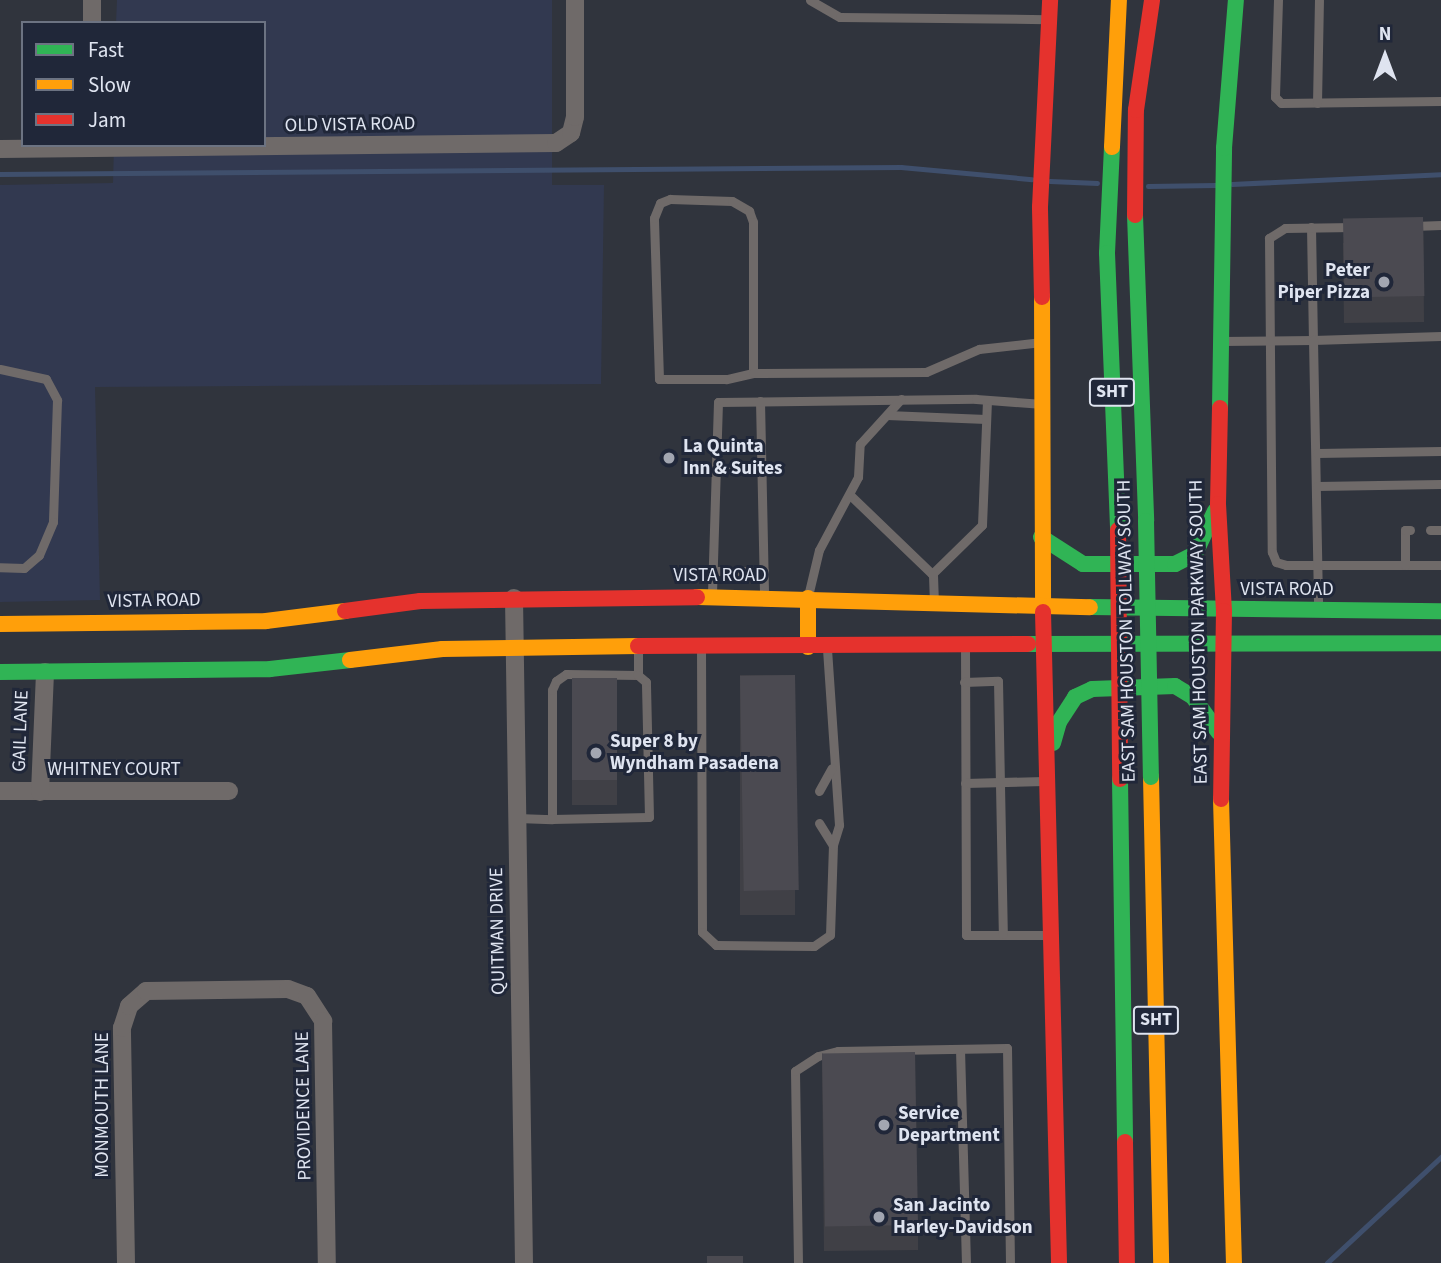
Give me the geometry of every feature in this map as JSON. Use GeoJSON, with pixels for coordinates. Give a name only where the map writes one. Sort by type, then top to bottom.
{"type":"FeatureCollection","features":[{"type":"Feature","properties":{"kind":"main road"},"geometry":{"type":"LineString","coordinates":[[1049,0],[1040,207],[1045,404],[1041,537],[1046,647],[1059,1263]]}},
{"type":"Feature","properties":{"kind":"main road","name":"EAST SAM HOUSTON TOLLWAY SOUTH"},"geometry":{"type":"LineString","coordinates":[[1119,0],[1111,114],[1107,253],[1118,530],[1127,1263]]}},
{"type":"Feature","properties":{"kind":"main road","name":"EAST SAM HOUSTON TOLLWAY SOUTH"},"geometry":{"type":"LineString","coordinates":[[1152,0],[1136,110],[1133,256],[1146,521],[1161,1263]]}},
{"type":"Feature","properties":{"kind":"main road","name":"EAST SAM HOUSTON PARKWAY SOUTH"},"geometry":{"type":"LineString","coordinates":[[1234,1263],[1219,733],[1224,611],[1218,504],[1224,148],[1236,0]]}},
{"type":"Feature","properties":{"kind":"main road"},"geometry":{"type":"LineString","coordinates":[[1041,537],[1083,564],[1175,564],[1195,554],[1218,504]]}},
{"type":"Feature","properties":{"kind":"main road","name":"VISTA ROAD"},"geometry":{"type":"LineString","coordinates":[[0,624],[266,621],[420,601],[514,598],[764,597],[1224,611],[1441,611]]}},
{"type":"Feature","properties":{"kind":"main road"},"geometry":{"type":"LineString","coordinates":[[808,598],[808,647]]}},
{"type":"Feature","properties":{"kind":"main road"},"geometry":{"type":"LineString","coordinates":[[0,672],[270,670],[442,649],[515,646],[1223,647],[1441,643]]}},
{"type":"Feature","properties":{"kind":"main road"},"geometry":{"type":"LineString","coordinates":[[1048,759],[1059,722],[1076,697],[1092,689],[1175,686],[1193,697],[1219,733]]}},
{"type":"Feature","properties":{"kind":"street"},"geometry":{"type":"LineString","coordinates":[[92,0],[92,21]]}},
{"type":"Feature","properties":{"kind":"street","name":"OLD VISTA ROAD"},"geometry":{"type":"LineString","coordinates":[[266,145],[556,143],[571,134],[575,117],[575,0]]}},
{"type":"Feature","properties":{"kind":"street","name":"OLD VISTA ROAD"},"geometry":{"type":"LineString","coordinates":[[0,149],[91,147]]}},
{"type":"Feature","properties":{"kind":"street","name":"QUITMAN DRIVE"},"geometry":{"type":"LineString","coordinates":[[514,598],[524,1263]]}},
{"type":"Feature","properties":{"kind":"street","name":"GAIL LANE"},"geometry":{"type":"LineString","coordinates":[[40,792],[45,671]]}},
{"type":"Feature","properties":{"kind":"street","name":"WHITNEY COURT"},"geometry":{"type":"LineString","coordinates":[[0,792],[229,791]]}},
{"type":"Feature","properties":{"kind":"street","name":"MONMOUTH LANE"},"geometry":{"type":"LineString","coordinates":[[126,1263],[122,1028],[129,1006],[146,991],[224,989]]}},
{"type":"Feature","properties":{"kind":"street","name":"PROVIDENCE LANE"},"geometry":{"type":"LineString","coordinates":[[224,989],[288,989],[307,996],[318,1007],[323,1021],[327,1263]]}},
{"type":"Feature","properties":{"kind":"lane"},"geometry":{"type":"LineString","coordinates":[[810,0],[840,17],[1048,19]]}},
{"type":"Feature","properties":{"kind":"lane"},"geometry":{"type":"LineString","coordinates":[[1278,0],[1275,97],[1281,103],[1441,101]]}},
{"type":"Feature","properties":{"kind":"lane"},"geometry":{"type":"LineString","coordinates":[[1317,103],[1319,0]]}},
{"type":"Feature","properties":{"kind":"lane"},"geometry":{"type":"LineString","coordinates":[[753,373],[753,222],[749,211],[732,201],[670,199],[660,203],[654,218],[659,379],[726,379],[753,373],[926,372],[979,349],[1043,341]]}},
{"type":"Feature","properties":{"kind":"lane"},"geometry":{"type":"LineString","coordinates":[[1402,226],[1441,225]]}},
{"type":"Feature","properties":{"kind":"lane"},"geometry":{"type":"LineString","coordinates":[[1363,226],[1285,228],[1269,238],[1272,552],[1276,562],[1286,565],[1441,565]]}},
{"type":"Feature","properties":{"kind":"lane"},"geometry":{"type":"LineString","coordinates":[[1311,227],[1318,611]]}},
{"type":"Feature","properties":{"kind":"lane"},"geometry":{"type":"LineString","coordinates":[[1221,341],[1441,336]]}},
{"type":"Feature","properties":{"kind":"lane"},"geometry":{"type":"LineString","coordinates":[[0,369],[46,379],[57,400],[53,523],[39,555],[24,568],[0,567]]}},
{"type":"Feature","properties":{"kind":"lane"},"geometry":{"type":"LineString","coordinates":[[712,597],[713,484],[719,469],[718,402],[901,399],[1045,404]]}},
{"type":"Feature","properties":{"kind":"lane"},"geometry":{"type":"LineString","coordinates":[[808,598],[819,550],[858,477],[860,444],[901,399]]}},
{"type":"Feature","properties":{"kind":"lane"},"geometry":{"type":"LineString","coordinates":[[932,574],[982,525],[987,400]]}},
{"type":"Feature","properties":{"kind":"lane"},"geometry":{"type":"LineString","coordinates":[[760,401],[764,597]]}},
{"type":"Feature","properties":{"kind":"lane"},"geometry":{"type":"LineString","coordinates":[[887,415],[986,419]]}},
{"type":"Feature","properties":{"kind":"lane"},"geometry":{"type":"LineString","coordinates":[[1317,453],[1441,451]]}},
{"type":"Feature","properties":{"kind":"lane"},"geometry":{"type":"LineString","coordinates":[[719,469],[762,469]]}},
{"type":"Feature","properties":{"kind":"lane"},"geometry":{"type":"LineString","coordinates":[[1317,486],[1441,484]]}},
{"type":"Feature","properties":{"kind":"lane"},"geometry":{"type":"LineString","coordinates":[[850,495],[932,574],[934,603]]}},
{"type":"Feature","properties":{"kind":"lane"},"geometry":{"type":"LineString","coordinates":[[1405,565],[1405,530],[1410,530]]}},
{"type":"Feature","properties":{"kind":"lane"},"geometry":{"type":"LineString","coordinates":[[1430,530],[1441,530]]}},
{"type":"Feature","properties":{"kind":"lane"},"geometry":{"type":"LineString","coordinates":[[712,571],[764,571]]}},
{"type":"Feature","properties":{"kind":"lane"},"geometry":{"type":"LineString","coordinates":[[965,645],[966,935],[1051,935]]}},
{"type":"Feature","properties":{"kind":"lane"},"geometry":{"type":"LineString","coordinates":[[638,647],[638,675]]}},
{"type":"Feature","properties":{"kind":"lane"},"geometry":{"type":"LineString","coordinates":[[701,647],[702,932],[716,945],[814,946],[830,935],[838,793],[832,768],[827,647]]}},
{"type":"Feature","properties":{"kind":"lane"},"geometry":{"type":"LineString","coordinates":[[517,818],[552,818],[649,817],[646,682],[638,675],[566,674],[556,681],[552,690],[552,818]]}},
{"type":"Feature","properties":{"kind":"lane"},"geometry":{"type":"LineString","coordinates":[[964,682],[998,681],[1003,934]]}},
{"type":"Feature","properties":{"kind":"lane"},"geometry":{"type":"LineString","coordinates":[[819,791],[832,768]]}},
{"type":"Feature","properties":{"kind":"lane"},"geometry":{"type":"LineString","coordinates":[[965,783],[1049,781]]}},
{"type":"Feature","properties":{"kind":"lane"},"geometry":{"type":"LineString","coordinates":[[819,823],[834,845]]}},
{"type":"Feature","properties":{"kind":"lane"},"geometry":{"type":"LineString","coordinates":[[798,1263],[795,1071],[818,1056],[838,1051],[1007,1048],[1010,1263]]}},
{"type":"Feature","properties":{"kind":"lane"},"geometry":{"type":"LineString","coordinates":[[960,1049],[966,1263]]}},
{"type":"Feature","properties":{"kind":"shaded area"},"geometry":{"type":"Polygon","coordinates":[[[117,0],[552,0],[552,185],[604,185],[601,384],[95,387],[100,600],[0,602],[0,185],[113,183],[114,147],[266,147],[266,21],[116,21],[117,0]]]}},
{"type":"Feature","properties":{"kind":"building","name":"Peter Piper Pizza"},"geometry":{"type":"Polygon","coordinates":[[[1423,217],[1424,296],[1344,297],[1343,218],[1423,217]]]}},
{"type":"Feature","properties":{"kind":"building"},"geometry":{"type":"Polygon","coordinates":[[[795,675],[799,890],[744,891],[740,676],[795,675]]]}},
{"type":"Feature","properties":{"kind":"building","name":"Super 8 by Wyndham Pasadena"},"geometry":{"type":"Polygon","coordinates":[[[572,678],[617,678],[617,780],[572,780],[572,678]]]}},
{"type":"Feature","properties":{"kind":"building"},"geometry":{"type":"Polygon","coordinates":[[[915,1052],[918,1225],[825,1227],[822,1054],[915,1052]]]}},
{"type":"Feature","properties":{"kind":"building"},"geometry":{"type":"Polygon","coordinates":[[[707,1256],[743,1256],[743,1263],[707,1263],[707,1256]]]}},
{"type":"Feature","properties":{"kind":"waterway"},"geometry":{"type":"LineString","coordinates":[[0,174],[901,167],[1031,179]]}},
{"type":"Feature","properties":{"kind":"waterway"},"geometry":{"type":"LineString","coordinates":[[1232,184],[1441,174]]}},
{"type":"Feature","properties":{"kind":"waterway"},"geometry":{"type":"LineString","coordinates":[[1050,181],[1097,183]]}},
{"type":"Feature","properties":{"kind":"waterway"},"geometry":{"type":"LineString","coordinates":[[1148,186],[1216,185]]}},
{"type":"Feature","properties":{"kind":"waterway"},"geometry":{"type":"LineString","coordinates":[[1327,1263],[1441,1157]]}},
{"type":"Feature","properties":{"kind":"traffic: fast"},"geometry":{"type":"LineString","coordinates":[[1220,408],[1224,148],[1236,0]]}},
{"type":"Feature","properties":{"kind":"traffic: fast"},"geometry":{"type":"LineString","coordinates":[[1112,147],[1107,253],[1118,530]]}},
{"type":"Feature","properties":{"kind":"traffic: fast"},"geometry":{"type":"LineString","coordinates":[[1135,215],[1146,521]]}},
{"type":"Feature","properties":{"kind":"traffic: fast"},"geometry":{"type":"LineString","coordinates":[[1041,537],[1083,564],[1175,564],[1195,554],[1215,511]]}},
{"type":"Feature","properties":{"kind":"traffic: fast"},"geometry":{"type":"LineString","coordinates":[[1146,521],[1151,777]]}},
{"type":"Feature","properties":{"kind":"traffic: fast"},"geometry":{"type":"LineString","coordinates":[[1090,607],[1441,611]]}},
{"type":"Feature","properties":{"kind":"traffic: fast"},"geometry":{"type":"LineString","coordinates":[[1028,644],[1441,643]]}},
{"type":"Feature","properties":{"kind":"traffic: fast"},"geometry":{"type":"LineString","coordinates":[[0,672],[270,669],[350,660]]}},
{"type":"Feature","properties":{"kind":"traffic: fast"},"geometry":{"type":"LineString","coordinates":[[1053,743],[1059,722],[1075,697],[1092,689],[1175,686],[1193,697],[1219,733]]}},
{"type":"Feature","properties":{"kind":"traffic: fast"},"geometry":{"type":"LineString","coordinates":[[1120,779],[1125,1142]]}},
{"type":"Feature","properties":{"kind":"traffic: slow"},"geometry":{"type":"LineString","coordinates":[[1112,147],[1119,0]]}},
{"type":"Feature","properties":{"kind":"traffic: slow"},"geometry":{"type":"LineString","coordinates":[[1042,297],[1043,612]]}},
{"type":"Feature","properties":{"kind":"traffic: slow"},"geometry":{"type":"LineString","coordinates":[[697,597],[1090,607]]}},
{"type":"Feature","properties":{"kind":"traffic: slow"},"geometry":{"type":"LineString","coordinates":[[808,598],[808,647]]}},
{"type":"Feature","properties":{"kind":"traffic: slow"},"geometry":{"type":"LineString","coordinates":[[0,624],[266,621],[345,611]]}},
{"type":"Feature","properties":{"kind":"traffic: slow"},"geometry":{"type":"LineString","coordinates":[[350,660],[442,649],[638,646]]}},
{"type":"Feature","properties":{"kind":"traffic: slow"},"geometry":{"type":"LineString","coordinates":[[1151,777],[1161,1263]]}},
{"type":"Feature","properties":{"kind":"traffic: slow"},"geometry":{"type":"LineString","coordinates":[[1221,799],[1234,1263]]}},
{"type":"Feature","properties":{"kind":"traffic: jam"},"geometry":{"type":"LineString","coordinates":[[1042,297],[1040,207],[1050,0]]}},
{"type":"Feature","properties":{"kind":"traffic: jam"},"geometry":{"type":"LineString","coordinates":[[1135,215],[1136,110],[1152,0]]}},
{"type":"Feature","properties":{"kind":"traffic: jam"},"geometry":{"type":"LineString","coordinates":[[1220,408],[1218,504],[1224,611],[1221,799]]}},
{"type":"Feature","properties":{"kind":"traffic: jam"},"geometry":{"type":"LineString","coordinates":[[1118,530],[1120,779]]}},
{"type":"Feature","properties":{"kind":"traffic: jam"},"geometry":{"type":"LineString","coordinates":[[345,611],[420,601],[697,597]]}},
{"type":"Feature","properties":{"kind":"traffic: jam"},"geometry":{"type":"LineString","coordinates":[[1043,612],[1059,1263]]}},
{"type":"Feature","properties":{"kind":"traffic: jam"},"geometry":{"type":"LineString","coordinates":[[638,646],[1028,644]]}},
{"type":"Feature","properties":{"kind":"traffic: jam"},"geometry":{"type":"LineString","coordinates":[[1125,1142],[1127,1263]]}},
{"type":"Feature","properties":{"kind":"place","name":"Peter Piper Pizza"},"geometry":{"type":"Point","coordinates":[1384,282]}},
{"type":"Feature","properties":{"kind":"place","name":"La Quinta Inn & Suites"},"geometry":{"type":"Point","coordinates":[669,458]}},
{"type":"Feature","properties":{"kind":"place","name":"Super 8 by Wyndham Pasadena"},"geometry":{"type":"Point","coordinates":[596,753]}},
{"type":"Feature","properties":{"kind":"place","name":"Service Department"},"geometry":{"type":"Point","coordinates":[884,1125]}},
{"type":"Feature","properties":{"kind":"place","name":"San Jacinto Harley-Davidson"},"geometry":{"type":"Point","coordinates":[879,1217]}}]}
